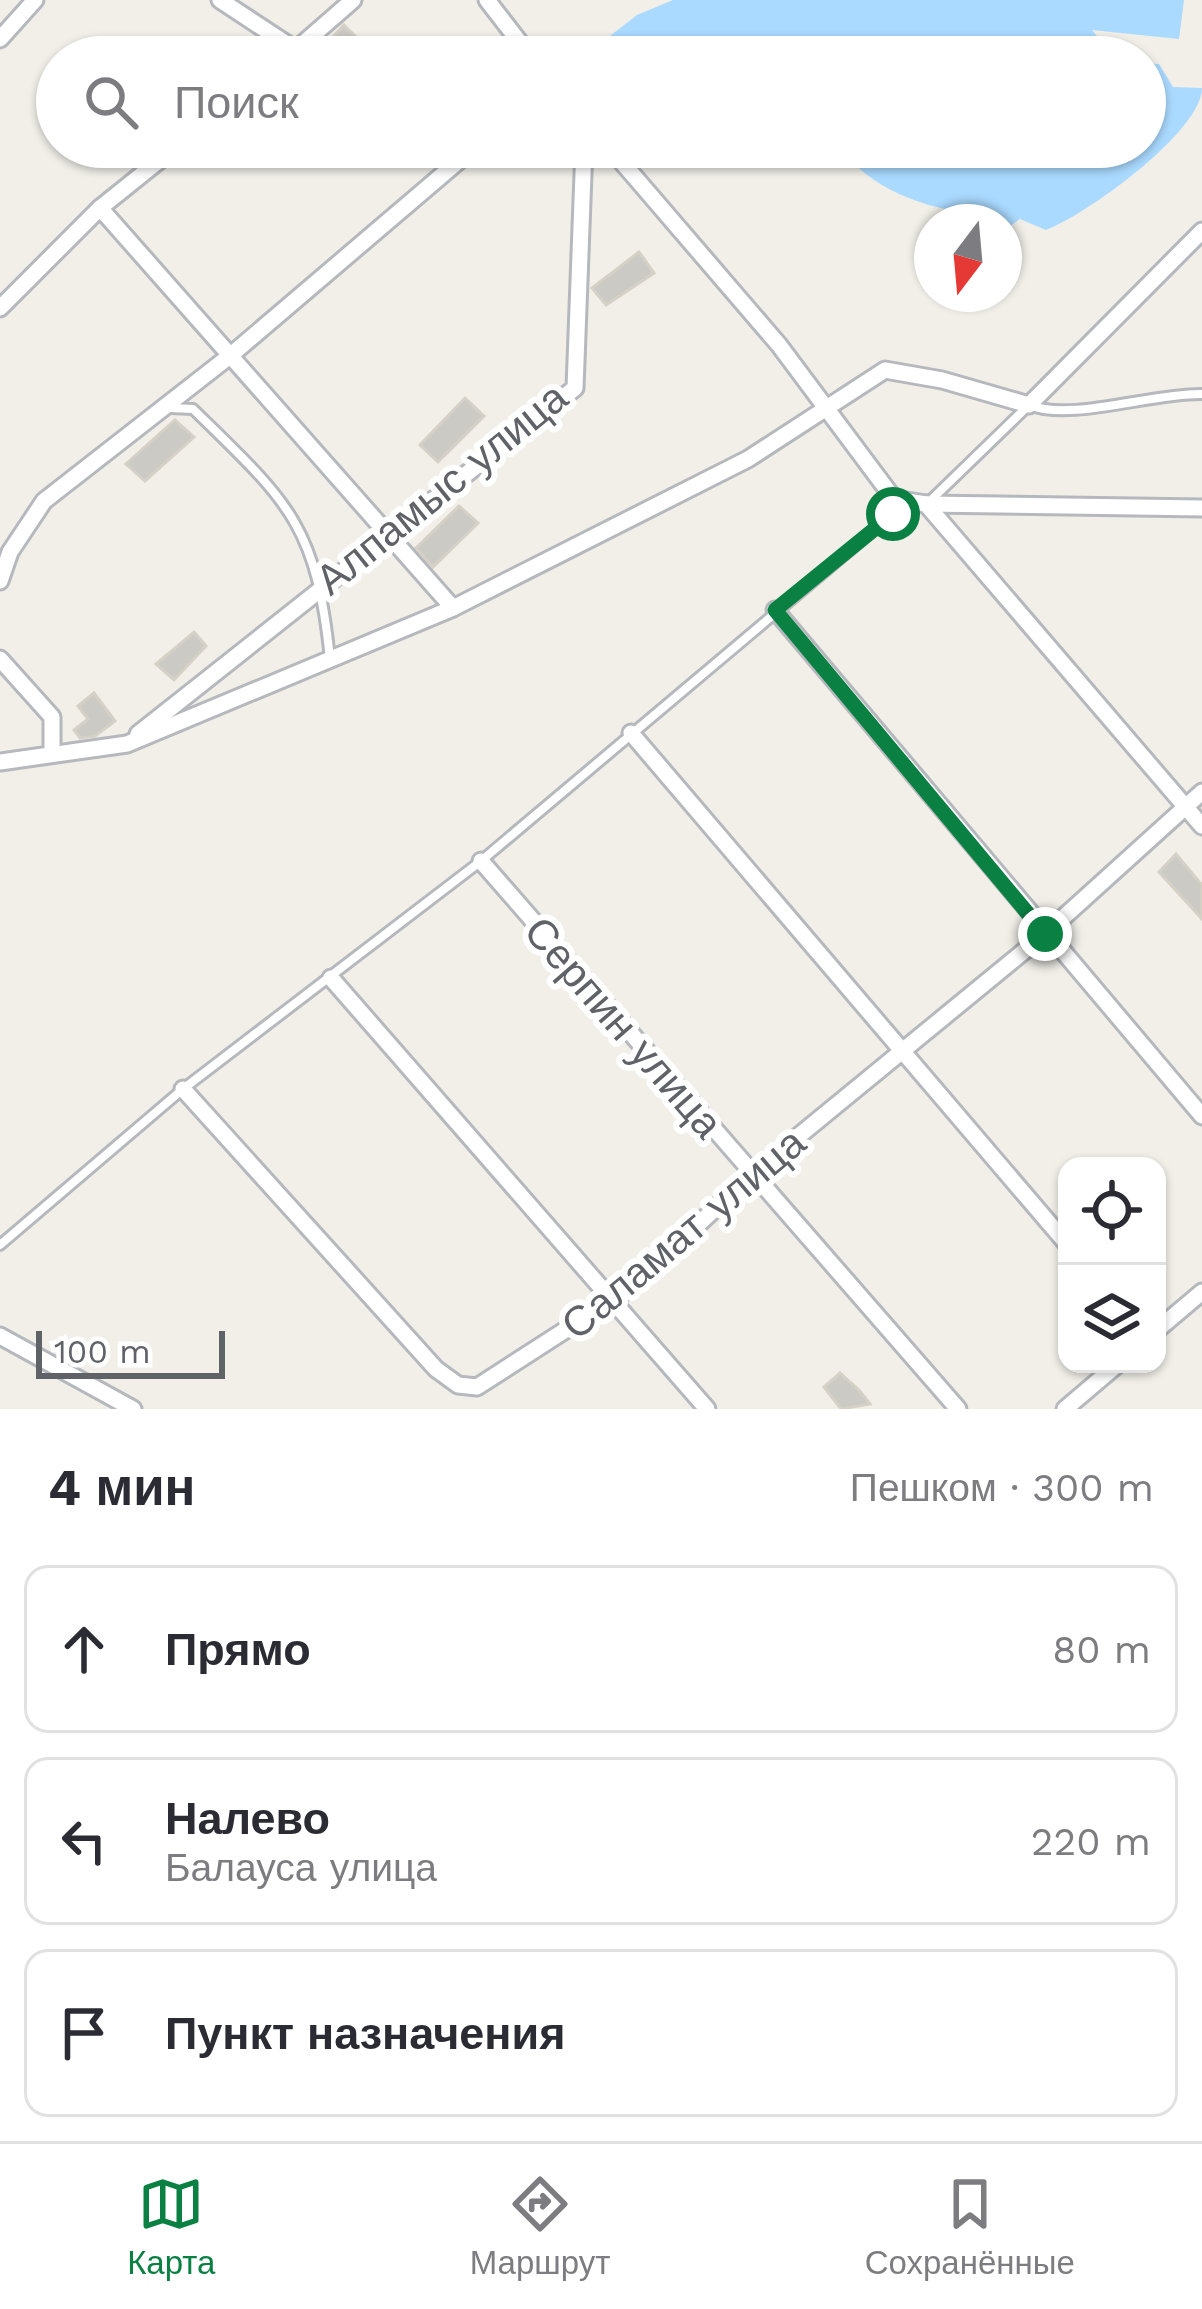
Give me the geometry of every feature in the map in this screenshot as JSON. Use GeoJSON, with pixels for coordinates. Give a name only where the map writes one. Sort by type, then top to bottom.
{"type":"FeatureCollection","features":[{"type":"Feature","properties":{"kind":"street"},"geometry":{"type":"LineString","coordinates":[[0,39],[35,0]]}},
{"type":"Feature","properties":{"kind":"street"},"geometry":{"type":"LineString","coordinates":[[220,0],[268,36]]}},
{"type":"Feature","properties":{"kind":"street"},"geometry":{"type":"LineString","coordinates":[[312,36],[353,0]]}},
{"type":"Feature","properties":{"kind":"street"},"geometry":{"type":"LineString","coordinates":[[487,0],[515,36]]}},
{"type":"Feature","properties":{"kind":"street"},"geometry":{"type":"LineString","coordinates":[[0,308],[100,208],[150,168]]}},
{"type":"Feature","properties":{"kind":"street"},"geometry":{"type":"LineString","coordinates":[[0,581],[10,552],[44,501],[232,355],[450,168]]}},
{"type":"Feature","properties":{"kind":"street","name":"Алпамыс улица"},"geometry":{"type":"LineString","coordinates":[[128,744],[575,388],[583,168]]}},
{"type":"Feature","properties":{"kind":"street"},"geometry":{"type":"LineString","coordinates":[[627,168],[779,344],[894,499],[926,504],[1202,508]]}},
{"type":"Feature","properties":{"kind":"street"},"geometry":{"type":"LineString","coordinates":[[100,208],[453,608]]}},
{"type":"Feature","properties":{"kind":"street"},"geometry":{"type":"LineString","coordinates":[[0,763],[128,744],[453,608],[748,459],[885,370],[942,380],[1028,405],[1202,231]]}},
{"type":"Feature","properties":{"kind":"street"},"geometry":{"type":"LineString","coordinates":[[926,504],[1202,826]]}},
{"type":"Feature","properties":{"kind":"street"},"geometry":{"type":"LineString","coordinates":[[775,610],[1202,1116]]}},
{"type":"Feature","properties":{"kind":"street"},"geometry":{"type":"LineString","coordinates":[[0,659],[52,717],[52,754]]}},
{"type":"Feature","properties":{"kind":"street"},"geometry":{"type":"LineString","coordinates":[[631,733],[1058,1233]]}},
{"type":"Feature","properties":{"kind":"street","name":"Саламат улица"},"geometry":{"type":"LineString","coordinates":[[183,1089],[436,1369],[458,1384],[477,1387],[615,1299],[752,1175],[1045,934],[1202,792]]}},
{"type":"Feature","properties":{"kind":"street","name":"Серпин улица"},"geometry":{"type":"LineString","coordinates":[[481,861],[958,1409]]}},
{"type":"Feature","properties":{"kind":"street"},"geometry":{"type":"LineString","coordinates":[[331,978],[707,1409]]}},
{"type":"Feature","properties":{"kind":"street"},"geometry":{"type":"LineString","coordinates":[[1166,1322],[1202,1292]]}},
{"type":"Feature","properties":{"kind":"street"},"geometry":{"type":"LineString","coordinates":[[0,1336],[133,1409]]}},
{"type":"Feature","properties":{"kind":"street"},"geometry":{"type":"LineString","coordinates":[[1066,1409],[1108,1373]]}},
{"type":"Feature","properties":{"kind":"lane"},"geometry":{"type":"LineString","coordinates":[[0,1245],[183,1089],[481,861],[893,514],[926,504],[1028,405],[1048,413],[1161,394],[1202,394]]}},
{"type":"Feature","properties":{"kind":"lane"},"geometry":{"type":"LineString","coordinates":[[155,414],[178,406],[193,409],[292,511],[323,586],[331,661]]}},
{"type":"Feature","properties":{"kind":"water"},"geometry":{"type":"Polygon","coordinates":[[[673,0],[1184,0],[1179,39],[1092,30],[1097,36],[610,36],[637,15],[673,0]]]}},
{"type":"Feature","properties":{"kind":"water"},"geometry":{"type":"Polygon","coordinates":[[[1166,76],[1173,87],[1202,88],[1197,106],[1166,146],[1166,76]]]}},
{"type":"Feature","properties":{"kind":"water"},"geometry":{"type":"Polygon","coordinates":[[[860,168],[1141,168],[1088,207],[1046,230],[1022,220],[1022,204],[928,204],[882,185],[860,168]]]}},
{"type":"Feature","properties":{"kind":"building"},"geometry":{"type":"Polygon","coordinates":[[[344,25],[355,36],[334,36],[344,25]]]}},
{"type":"Feature","properties":{"kind":"building"},"geometry":{"type":"Polygon","coordinates":[[[639,252],[654,273],[606,305],[592,288],[639,252]]]}},
{"type":"Feature","properties":{"kind":"building"},"geometry":{"type":"Polygon","coordinates":[[[465,398],[484,416],[438,462],[420,445],[465,398]]]}},
{"type":"Feature","properties":{"kind":"building"},"geometry":{"type":"Polygon","coordinates":[[[175,420],[194,437],[145,481],[126,464],[175,420]]]}},
{"type":"Feature","properties":{"kind":"building"},"geometry":{"type":"Polygon","coordinates":[[[459,506],[478,523],[433,567],[416,548],[459,506]]]}},
{"type":"Feature","properties":{"kind":"building"},"geometry":{"type":"Polygon","coordinates":[[[194,632],[206,646],[174,680],[156,664],[194,632]]]}},
{"type":"Feature","properties":{"kind":"building"},"geometry":{"type":"Polygon","coordinates":[[[94,693],[115,721],[95,736],[80,738],[74,730],[88,719],[78,706],[94,693]]]}},
{"type":"Feature","properties":{"kind":"building"},"geometry":{"type":"Polygon","coordinates":[[[1176,854],[1202,885],[1202,919],[1159,872],[1176,854]]]}},
{"type":"Feature","properties":{"kind":"building"},"geometry":{"type":"Polygon","coordinates":[[[840,1373],[870,1404],[841,1409],[824,1387],[840,1373]]]}},
{"type":"Feature","properties":{"kind":"route"},"geometry":{"type":"LineString","coordinates":[[893,514],[775,610],[1045,934]]}}]}
